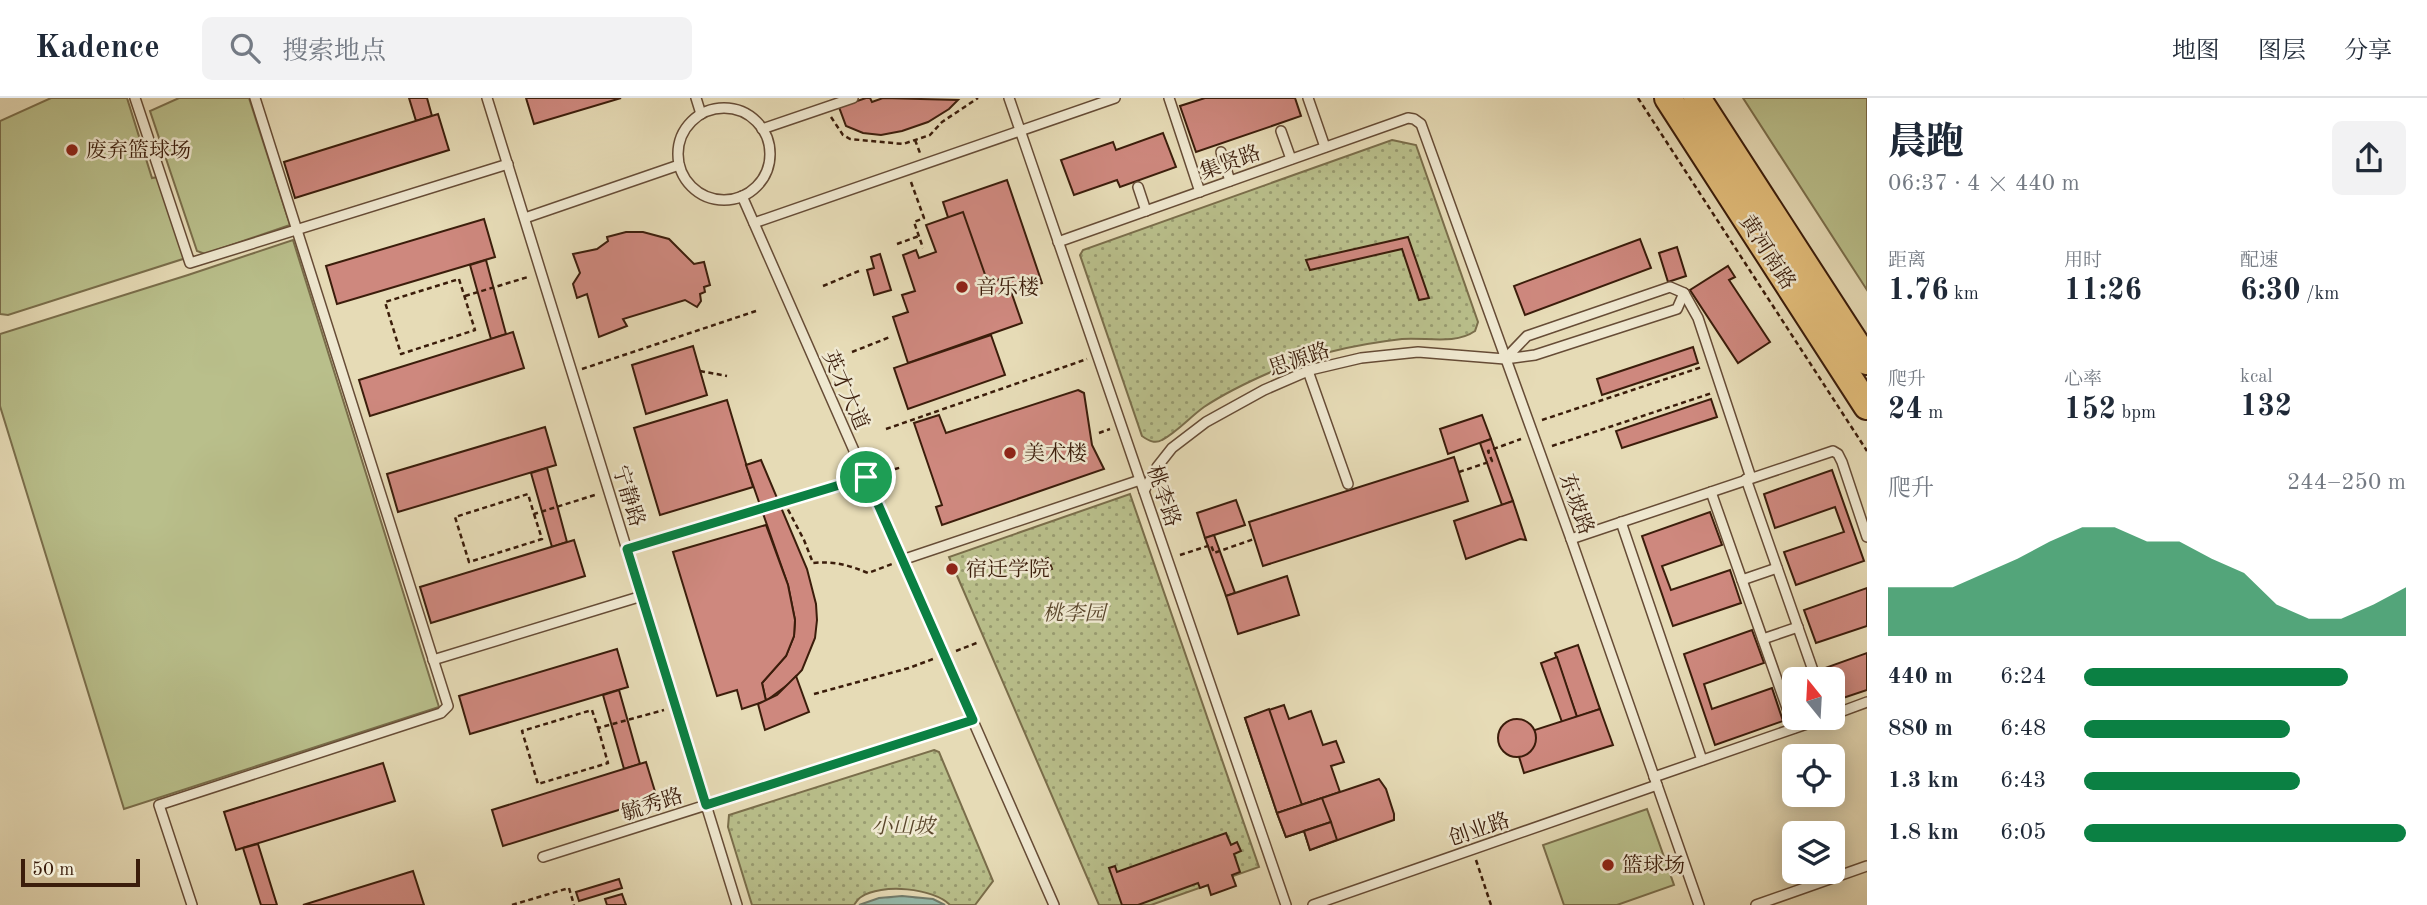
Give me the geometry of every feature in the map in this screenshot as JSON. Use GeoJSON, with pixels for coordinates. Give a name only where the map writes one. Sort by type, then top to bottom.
{"type":"FeatureCollection","features":[{"type":"Feature","properties":{"kind":"main road","name":"黄河南路"},"geometry":{"type":"LineString","coordinates":[[1668,98],[1867,406]]}},
{"type":"Feature","properties":{"kind":"main road","name":"黄河南路"},"geometry":{"type":"LineString","coordinates":[[1697,98],[1867,361]]}},
{"type":"Feature","properties":{"kind":"lane"},"geometry":{"type":"LineString","coordinates":[[135,98],[190,263],[508,164]]}},
{"type":"Feature","properties":{"kind":"lane"},"geometry":{"type":"LineString","coordinates":[[192,905],[159,805],[441,713],[447,706],[255,98]]}},
{"type":"Feature","properties":{"kind":"lane","name":"宁静路"},"geometry":{"type":"LineString","coordinates":[[487,98],[737,905]]}},
{"type":"Feature","properties":{"kind":"lane"},"geometry":{"type":"LineString","coordinates":[[696,98],[701,114]]}},
{"type":"Feature","properties":{"kind":"lane"},"geometry":{"type":"LineString","coordinates":[[762,129],[853,98]]}},
{"type":"Feature","properties":{"kind":"lane","name":"桃李路"},"geometry":{"type":"LineString","coordinates":[[1009,98],[1286,905]]}},
{"type":"Feature","properties":{"kind":"lane"},"geometry":{"type":"LineString","coordinates":[[754,223],[1115,98]]}},
{"type":"Feature","properties":{"kind":"lane"},"geometry":{"type":"LineString","coordinates":[[1169,98],[1200,191]]}},
{"type":"Feature","properties":{"kind":"lane"},"geometry":{"type":"LineString","coordinates":[[1308,98],[1325,147]]}},
{"type":"Feature","properties":{"kind":"lane"},"geometry":{"type":"LineString","coordinates":[[719,108],[734,109],[747,114],[762,129],[770,149],[769,164],[754,188],[742,196],[726,200],[710,198],[696,191],[685,180],[679,165],[678,149],[682,134],[691,121],[701,114],[719,108]]}},
{"type":"Feature","properties":{"kind":"lane","name":"集贤路"},"geometry":{"type":"LineString","coordinates":[[1058,242],[1408,118],[1414,119]]}},
{"type":"Feature","properties":{"kind":"lane","name":"东坡路"},"geometry":{"type":"LineString","coordinates":[[1414,119],[1421,124],[1425,132],[1699,905]]}},
{"type":"Feature","properties":{"kind":"lane"},"geometry":{"type":"LineString","coordinates":[[1281,131],[1291,159]]}},
{"type":"Feature","properties":{"kind":"lane"},"geometry":{"type":"LineString","coordinates":[[1221,152],[1230,181]]}},
{"type":"Feature","properties":{"kind":"lane"},"geometry":{"type":"LineString","coordinates":[[525,218],[679,165]]}},
{"type":"Feature","properties":{"kind":"lane"},"geometry":{"type":"LineString","coordinates":[[1138,187],[1146,211]]}},
{"type":"Feature","properties":{"kind":"lane","name":"英才大道"},"geometry":{"type":"LineString","coordinates":[[742,196],[1054,905]]}},
{"type":"Feature","properties":{"kind":"lane"},"geometry":{"type":"LineString","coordinates":[[1505,359],[1527,336],[1670,287],[1684,293],[1698,318],[1777,568],[1812,667]]}},
{"type":"Feature","properties":{"kind":"lane","name":"思源路"},"geometry":{"type":"LineString","coordinates":[[1144,491],[1157,467],[1172,448],[1206,422],[1264,390],[1308,371],[1362,358],[1418,352],[1505,359],[1535,355],[1677,309],[1684,293]]}},
{"type":"Feature","properties":{"kind":"lane"},"geometry":{"type":"LineString","coordinates":[[1308,371],[1348,484]]}},
{"type":"Feature","properties":{"kind":"lane"},"geometry":{"type":"LineString","coordinates":[[1571,539],[1833,451],[1842,462],[1867,537]]}},
{"type":"Feature","properties":{"kind":"lane"},"geometry":{"type":"LineString","coordinates":[[902,560],[1140,481]]}},
{"type":"Feature","properties":{"kind":"lane"},"geometry":{"type":"LineString","coordinates":[[1711,492],[1782,694]]}},
{"type":"Feature","properties":{"kind":"lane"},"geometry":{"type":"LineString","coordinates":[[1621,522],[1702,760]]}},
{"type":"Feature","properties":{"kind":"lane"},"geometry":{"type":"LineString","coordinates":[[1742,580],[1777,568]]}},
{"type":"Feature","properties":{"kind":"lane"},"geometry":{"type":"LineString","coordinates":[[433,660],[642,596]]}},
{"type":"Feature","properties":{"kind":"lane"},"geometry":{"type":"LineString","coordinates":[[1763,639],[1798,627]]}},
{"type":"Feature","properties":{"kind":"lane"},"geometry":{"type":"LineString","coordinates":[[1845,710],[1867,702]]}},
{"type":"Feature","properties":{"kind":"lane","name":"毓秀路"},"geometry":{"type":"LineString","coordinates":[[542,857],[973,720]]}},
{"type":"Feature","properties":{"kind":"lane","name":"创业路"},"geometry":{"type":"LineString","coordinates":[[1313,905],[1473,850],[1655,781],[1702,760],[1788,730]]}},
{"type":"Feature","properties":{"kind":"lane"},"geometry":{"type":"LineString","coordinates":[[1756,905],[1867,866]]}},
{"type":"Feature","properties":{"kind":"path"},"geometry":{"type":"LineString","coordinates":[[825,108],[843,135],[850,139],[903,144],[930,135],[942,122],[978,98]]}},
{"type":"Feature","properties":{"kind":"path"},"geometry":{"type":"LineString","coordinates":[[1637,98],[1867,451]]}},
{"type":"Feature","properties":{"kind":"path"},"geometry":{"type":"LineString","coordinates":[[907,169],[924,218],[914,222],[923,247]]}},
{"type":"Feature","properties":{"kind":"path"},"geometry":{"type":"LineString","coordinates":[[897,244],[919,236]]}},
{"type":"Feature","properties":{"kind":"path"},"geometry":{"type":"LineString","coordinates":[[823,286],[859,271]]}},
{"type":"Feature","properties":{"kind":"path"},"geometry":{"type":"LineString","coordinates":[[465,296],[536,274]]}},
{"type":"Feature","properties":{"kind":"path"},"geometry":{"type":"LineString","coordinates":[[459,279],[465,296],[475,330],[401,354],[385,302],[459,279]]}},
{"type":"Feature","properties":{"kind":"path"},"geometry":{"type":"LineString","coordinates":[[572,372],[756,311]]}},
{"type":"Feature","properties":{"kind":"path"},"geometry":{"type":"LineString","coordinates":[[852,352],[890,337]]}},
{"type":"Feature","properties":{"kind":"path"},"geometry":{"type":"LineString","coordinates":[[886,429],[1097,355]]}},
{"type":"Feature","properties":{"kind":"path"},"geometry":{"type":"LineString","coordinates":[[1529,424],[1713,363]]}},
{"type":"Feature","properties":{"kind":"path"},"geometry":{"type":"LineString","coordinates":[[700,371],[727,376]]}},
{"type":"Feature","properties":{"kind":"path"},"geometry":{"type":"LineString","coordinates":[[1539,450],[1722,390]]}},
{"type":"Feature","properties":{"kind":"path"},"geometry":{"type":"LineString","coordinates":[[1459,472],[1492,461],[1488,451],[1533,435]]}},
{"type":"Feature","properties":{"kind":"path"},"geometry":{"type":"LineString","coordinates":[[627,549],[902,467]]}},
{"type":"Feature","properties":{"kind":"path"},"geometry":{"type":"LineString","coordinates":[[534,514],[609,491]]}},
{"type":"Feature","properties":{"kind":"path"},"geometry":{"type":"LineString","coordinates":[[528,494],[534,514],[542,539],[469,562],[455,517],[528,494]]}},
{"type":"Feature","properties":{"kind":"path"},"geometry":{"type":"LineString","coordinates":[[784,502],[813,563],[828,561],[846,564],[868,573],[902,560]]}},
{"type":"Feature","properties":{"kind":"path"},"geometry":{"type":"LineString","coordinates":[[1168,558],[1212,545],[1214,553],[1254,539]]}},
{"type":"Feature","properties":{"kind":"path"},"geometry":{"type":"LineString","coordinates":[[814,694],[909,668],[979,642]]}},
{"type":"Feature","properties":{"kind":"path"},"geometry":{"type":"LineString","coordinates":[[598,728],[676,707]]}},
{"type":"Feature","properties":{"kind":"path"},"geometry":{"type":"LineString","coordinates":[[592,710],[598,728],[608,763],[538,784],[522,731],[592,710]]}},
{"type":"Feature","properties":{"kind":"path"},"geometry":{"type":"LineString","coordinates":[[1473,850],[1492,905]]}},
{"type":"Feature","properties":{"kind":"path"},"geometry":{"type":"LineString","coordinates":[[512,905],[569,888],[574,905]]}},
{"type":"Feature","properties":{"kind":"green space"},"geometry":{"type":"Polygon","coordinates":[[[51,98],[127,98],[152,178],[158,177],[186,258],[8,315],[0,314],[0,121],[51,98]]]}},
{"type":"Feature","properties":{"kind":"green space"},"geometry":{"type":"Polygon","coordinates":[[[179,98],[249,98],[290,225],[205,254],[197,251],[150,111],[179,98]]]}},
{"type":"Feature","properties":{"kind":"green space"},"geometry":{"type":"Polygon","coordinates":[[[1743,98],[1867,98],[1867,290],[1743,98]]]}},
{"type":"Feature","properties":{"kind":"green space"},"geometry":{"type":"Polygon","coordinates":[[[1392,140],[1416,145],[1478,322],[1475,331],[1459,338],[1402,339],[1369,344],[1303,360],[1220,397],[1162,440],[1152,441],[1142,436],[1080,255],[1083,250],[1392,140]]]}},
{"type":"Feature","properties":{"kind":"green space"},"geometry":{"type":"Polygon","coordinates":[[[293,240],[439,707],[124,809],[0,406],[0,334],[293,240]]]}},
{"type":"Feature","properties":{"kind":"green space","name":"桃李园"},"geometry":{"type":"Polygon","coordinates":[[[1130,494],[1259,867],[1151,905],[1099,905],[949,557],[1130,494]]]}},
{"type":"Feature","properties":{"kind":"green space","name":"小山坡"},"geometry":{"type":"Polygon","coordinates":[[[934,750],[939,752],[993,881],[975,905],[950,905],[920,891],[894,889],[870,893],[854,905],[752,905],[728,827],[729,815],[934,750]]]}},
{"type":"Feature","properties":{"kind":"green space","name":"篮球场"},"geometry":{"type":"Polygon","coordinates":[[[1647,809],[1674,885],[1617,905],[1564,905],[1543,845],[1647,809]]]}},
{"type":"Feature","properties":{"kind":"water"},"geometry":{"type":"Polygon","coordinates":[[[902,896],[933,899],[945,905],[859,905],[879,898],[902,896]]]}},
{"type":"Feature","properties":{"kind":"building"},"geometry":{"type":"Polygon","coordinates":[[[409,98],[427,98],[432,116],[416,121],[409,98]]]}},
{"type":"Feature","properties":{"kind":"building"},"geometry":{"type":"Polygon","coordinates":[[[526,98],[621,98],[534,124],[526,98]]]}},
{"type":"Feature","properties":{"kind":"building"},"geometry":{"type":"Polygon","coordinates":[[[870,98],[872,102],[883,98],[958,100],[928,122],[881,135],[863,133],[846,126],[839,107],[870,98]]]}},
{"type":"Feature","properties":{"kind":"building"},"geometry":{"type":"Polygon","coordinates":[[[1205,98],[1295,98],[1301,116],[1196,152],[1180,106],[1205,98]]]}},
{"type":"Feature","properties":{"kind":"building"},"geometry":{"type":"Polygon","coordinates":[[[438,114],[449,150],[295,198],[284,162],[438,114]]]}},
{"type":"Feature","properties":{"kind":"building"},"geometry":{"type":"Polygon","coordinates":[[[1163,133],[1176,167],[1120,187],[1117,180],[1074,195],[1061,160],[1113,142],[1116,150],[1163,133]]]}},
{"type":"Feature","properties":{"kind":"building"},"geometry":{"type":"Polygon","coordinates":[[[1007,180],[1042,283],[977,305],[943,202],[1007,180]]]}},
{"type":"Feature","properties":{"kind":"building","name":"音乐楼"},"geometry":{"type":"Polygon","coordinates":[[[963,212],[988,283],[1006,277],[1022,323],[908,363],[893,317],[908,312],[902,295],[915,291],[903,255],[916,250],[919,258],[936,252],[926,225],[963,212]]]}},
{"type":"Feature","properties":{"kind":"building"},"geometry":{"type":"Polygon","coordinates":[[[484,219],[495,257],[337,304],[326,266],[484,219]]]}},
{"type":"Feature","properties":{"kind":"building"},"geometry":{"type":"Polygon","coordinates":[[[626,232],[643,232],[669,239],[694,264],[704,262],[710,285],[704,287],[705,292],[700,294],[701,301],[697,307],[685,300],[623,319],[627,326],[599,337],[587,294],[577,298],[573,284],[580,273],[573,254],[597,249],[608,241],[607,237],[626,232]]]}},
{"type":"Feature","properties":{"kind":"building"},"geometry":{"type":"Polygon","coordinates":[[[1408,237],[1429,298],[1419,300],[1402,249],[1310,270],[1306,260],[1408,237]]]}},
{"type":"Feature","properties":{"kind":"building"},"geometry":{"type":"Polygon","coordinates":[[[1640,239],[1651,268],[1525,315],[1514,286],[1640,239]]]}},
{"type":"Feature","properties":{"kind":"building"},"geometry":{"type":"Polygon","coordinates":[[[1677,247],[1686,276],[1668,282],[1659,253],[1677,247]]]}},
{"type":"Feature","properties":{"kind":"building"},"geometry":{"type":"Polygon","coordinates":[[[880,254],[891,290],[874,295],[867,270],[874,268],[871,257],[880,254]]]}},
{"type":"Feature","properties":{"kind":"building"},"geometry":{"type":"Polygon","coordinates":[[[486,260],[506,334],[491,339],[470,265],[486,260]]]}},
{"type":"Feature","properties":{"kind":"building"},"geometry":{"type":"Polygon","coordinates":[[[1728,266],[1735,277],[1729,280],[1770,342],[1738,363],[1690,290],[1728,266]]]}},
{"type":"Feature","properties":{"kind":"building"},"geometry":{"type":"Polygon","coordinates":[[[513,332],[524,368],[370,416],[359,380],[513,332]]]}},
{"type":"Feature","properties":{"kind":"building"},"geometry":{"type":"Polygon","coordinates":[[[991,335],[1005,375],[908,409],[894,368],[991,335]]]}},
{"type":"Feature","properties":{"kind":"building"},"geometry":{"type":"Polygon","coordinates":[[[693,346],[707,395],[646,414],[632,365],[693,346]]]}},
{"type":"Feature","properties":{"kind":"building"},"geometry":{"type":"Polygon","coordinates":[[[1693,347],[1698,363],[1602,395],[1597,379],[1693,347]]]}},
{"type":"Feature","properties":{"kind":"building","name":"美术楼"},"geometry":{"type":"Polygon","coordinates":[[[1078,390],[1084,393],[1092,445],[1104,469],[942,525],[936,507],[942,505],[914,423],[939,415],[946,433],[1078,390]]]}},
{"type":"Feature","properties":{"kind":"building"},"geometry":{"type":"Polygon","coordinates":[[[1711,399],[1717,417],[1622,448],[1616,431],[1711,399]]]}},
{"type":"Feature","properties":{"kind":"building"},"geometry":{"type":"Polygon","coordinates":[[[727,400],[753,487],[660,515],[634,428],[727,400]]]}},
{"type":"Feature","properties":{"kind":"building"},"geometry":{"type":"Polygon","coordinates":[[[1482,415],[1491,439],[1448,454],[1440,429],[1482,415]]]}},
{"type":"Feature","properties":{"kind":"building"},"geometry":{"type":"Polygon","coordinates":[[[545,427],[556,465],[398,512],[387,474],[545,427]]]}},
{"type":"Feature","properties":{"kind":"building"},"geometry":{"type":"Polygon","coordinates":[[[1491,439],[1513,501],[1502,505],[1480,443],[1491,439]]]}},
{"type":"Feature","properties":{"kind":"building"},"geometry":{"type":"Polygon","coordinates":[[[1454,457],[1468,501],[1263,566],[1249,522],[1454,457]]]}},
{"type":"Feature","properties":{"kind":"building"},"geometry":{"type":"Polygon","coordinates":[[[761,460],[807,569],[817,620],[815,638],[802,670],[766,701],[762,683],[786,656],[794,636],[795,620],[788,585],[746,465],[761,460]]]}},
{"type":"Feature","properties":{"kind":"building"},"geometry":{"type":"Polygon","coordinates":[[[547,468],[567,542],[552,547],[531,473],[547,468]]]}},
{"type":"Feature","properties":{"kind":"building"},"geometry":{"type":"Polygon","coordinates":[[[1832,470],[1864,561],[1796,585],[1784,552],[1844,532],[1835,507],[1775,528],[1764,494],[1832,470]]]}},
{"type":"Feature","properties":{"kind":"building"},"geometry":{"type":"Polygon","coordinates":[[[1236,500],[1245,525],[1205,538],[1197,513],[1236,500]]]}},
{"type":"Feature","properties":{"kind":"building"},"geometry":{"type":"Polygon","coordinates":[[[1513,501],[1526,540],[1520,539],[1466,559],[1454,521],[1513,501]]]}},
{"type":"Feature","properties":{"kind":"building"},"geometry":{"type":"Polygon","coordinates":[[[1710,512],[1722,545],[1662,566],[1671,590],[1730,570],[1741,603],[1673,626],[1642,536],[1710,512]]]}},
{"type":"Feature","properties":{"kind":"building"},"geometry":{"type":"Polygon","coordinates":[[[766,525],[788,585],[795,620],[794,636],[786,656],[762,683],[766,701],[742,709],[737,690],[717,696],[673,552],[766,525]]]}},
{"type":"Feature","properties":{"kind":"building"},"geometry":{"type":"Polygon","coordinates":[[[1214,535],[1235,593],[1226,596],[1205,538],[1214,535]]]}},
{"type":"Feature","properties":{"kind":"building"},"geometry":{"type":"Polygon","coordinates":[[[574,540],[585,576],[431,623],[420,587],[574,540]]]}},
{"type":"Feature","properties":{"kind":"building"},"geometry":{"type":"Polygon","coordinates":[[[1048,558],[1052,569],[1035,575],[1031,564],[1048,558]]]}},
{"type":"Feature","properties":{"kind":"building"},"geometry":{"type":"Polygon","coordinates":[[[1287,576],[1299,615],[1238,634],[1226,596],[1287,576]]]}},
{"type":"Feature","properties":{"kind":"building"},"geometry":{"type":"Polygon","coordinates":[[[1867,588],[1867,626],[1816,643],[1804,610],[1867,588]]]}},
{"type":"Feature","properties":{"kind":"building"},"geometry":{"type":"Polygon","coordinates":[[[1752,630],[1764,663],[1704,684],[1712,709],[1772,688],[1782,721],[1715,745],[1684,654],[1752,630]]]}},
{"type":"Feature","properties":{"kind":"building"},"geometry":{"type":"Polygon","coordinates":[[[1578,645],[1600,709],[1577,717],[1555,653],[1578,645]]]}},
{"type":"Feature","properties":{"kind":"building"},"geometry":{"type":"Polygon","coordinates":[[[617,649],[628,687],[470,734],[459,696],[617,649]]]}},
{"type":"Feature","properties":{"kind":"building"},"geometry":{"type":"Polygon","coordinates":[[[1867,653],[1867,690],[1845,697],[1845,667],[1828,667],[1867,653]]]}},
{"type":"Feature","properties":{"kind":"building"},"geometry":{"type":"Polygon","coordinates":[[[1557,657],[1577,717],[1562,722],[1541,663],[1557,657]]]}},
{"type":"Feature","properties":{"kind":"building"},"geometry":{"type":"Polygon","coordinates":[[[796,676],[809,712],[765,730],[758,704],[777,695],[796,676]]]}},
{"type":"Feature","properties":{"kind":"building"},"geometry":{"type":"Polygon","coordinates":[[[619,690],[640,764],[624,769],[603,695],[619,690]]]}},
{"type":"Feature","properties":{"kind":"building"},"geometry":{"type":"Polygon","coordinates":[[[1284,705],[1289,719],[1311,711],[1323,745],[1336,741],[1344,762],[1331,766],[1340,792],[1277,813],[1245,718],[1284,705]]]}},
{"type":"Feature","properties":{"kind":"building"},"geometry":{"type":"Polygon","coordinates":[[[1269,709],[1302,805],[1277,813],[1245,718],[1269,709]]]}},
{"type":"Feature","properties":{"kind":"building"},"geometry":{"type":"Polygon","coordinates":[[[1600,709],[1613,745],[1524,773],[1513,737],[1600,709]]]}},
{"type":"Feature","properties":{"kind":"building"},"geometry":{"type":"Polygon","coordinates":[[[1517,719],[1530,725],[1536,738],[1530,751],[1517,757],[1504,751],[1498,738],[1504,725],[1517,719]]]}},
{"type":"Feature","properties":{"kind":"building"},"geometry":{"type":"Polygon","coordinates":[[[646,762],[657,798],[503,846],[492,810],[646,762]]]}},
{"type":"Feature","properties":{"kind":"building"},"geometry":{"type":"Polygon","coordinates":[[[383,763],[395,801],[236,850],[224,812],[383,763]]]}},
{"type":"Feature","properties":{"kind":"building"},"geometry":{"type":"Polygon","coordinates":[[[1379,779],[1386,789],[1394,820],[1310,850],[1304,831],[1286,837],[1277,813],[1379,779]]]}},
{"type":"Feature","properties":{"kind":"building"},"geometry":{"type":"Polygon","coordinates":[[[1322,798],[1331,822],[1286,837],[1277,813],[1322,798]]]}},
{"type":"Feature","properties":{"kind":"building"},"geometry":{"type":"Polygon","coordinates":[[[1331,822],[1337,840],[1310,850],[1304,831],[1331,822]]]}},
{"type":"Feature","properties":{"kind":"building"},"geometry":{"type":"Polygon","coordinates":[[[1226,833],[1231,845],[1237,842],[1241,851],[1234,854],[1240,872],[1232,875],[1236,886],[1211,895],[1208,885],[1200,888],[1198,883],[1138,905],[1122,905],[1109,868],[1115,866],[1117,872],[1226,833]]]}},
{"type":"Feature","properties":{"kind":"building"},"geometry":{"type":"Polygon","coordinates":[[[258,844],[277,905],[261,905],[243,848],[258,844]]]}},
{"type":"Feature","properties":{"kind":"building"},"geometry":{"type":"Polygon","coordinates":[[[413,871],[424,905],[303,905],[413,871]]]}},
{"type":"Feature","properties":{"kind":"building"},"geometry":{"type":"Polygon","coordinates":[[[619,879],[622,888],[579,901],[576,892],[619,879]]]}},
{"type":"Feature","properties":{"kind":"building"},"geometry":{"type":"Polygon","coordinates":[[[622,894],[626,905],[607,905],[605,899],[622,894]]]}},
{"type":"Feature","properties":{"kind":"place","name":"废弃篮球场"},"geometry":{"type":"Point","coordinates":[72,150]}},
{"type":"Feature","properties":{"kind":"place","name":"音乐楼"},"geometry":{"type":"Point","coordinates":[962,287]}},
{"type":"Feature","properties":{"kind":"place","name":"美术楼"},"geometry":{"type":"Point","coordinates":[1010,453]}},
{"type":"Feature","properties":{"kind":"place","name":"宿迁学院"},"geometry":{"type":"Point","coordinates":[952,569]}},
{"type":"Feature","properties":{"kind":"place","name":"篮球场"},"geometry":{"type":"Point","coordinates":[1608,865]}},
{"type":"Feature","properties":{"kind":"route"},"geometry":{"type":"LineString","coordinates":[[866,477],[973,720],[706,805],[627,549],[866,477]]}}]}
